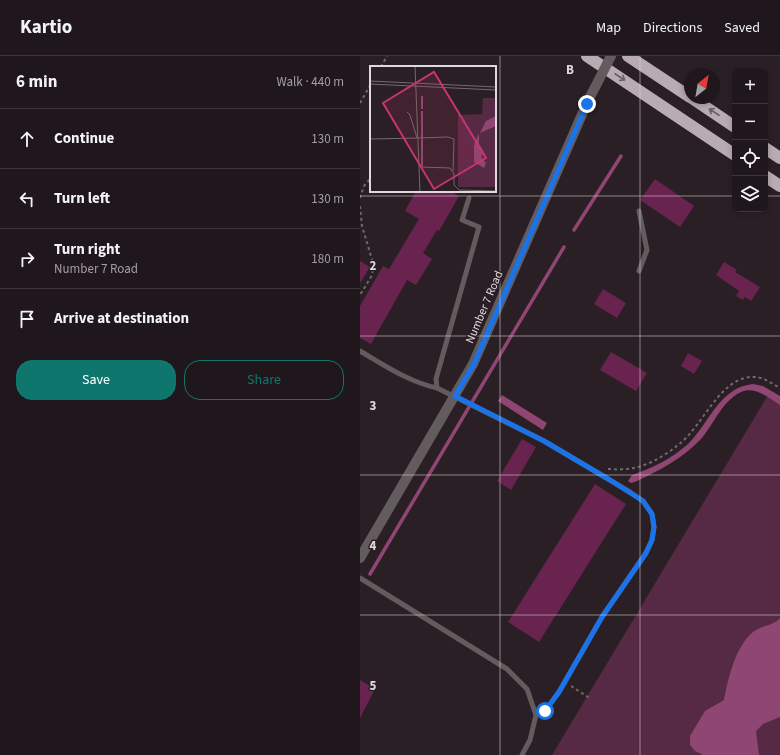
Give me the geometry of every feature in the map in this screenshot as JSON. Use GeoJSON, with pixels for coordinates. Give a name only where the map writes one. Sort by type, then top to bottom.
{"type":"FeatureCollection","features":[{"type":"Feature","properties":{"kind":"highway"},"geometry":{"type":"LineString","coordinates":[[588,56],[732,153]]}},
{"type":"Feature","properties":{"kind":"highway"},"geometry":{"type":"LineString","coordinates":[[628,56],[684,92]]}},
{"type":"Feature","properties":{"kind":"highway"},"geometry":{"type":"LineString","coordinates":[[701,104],[732,125]]}},
{"type":"Feature","properties":{"kind":"highway"},"geometry":{"type":"LineString","coordinates":[[768,150],[780,158]]}},
{"type":"Feature","properties":{"kind":"highway"},"geometry":{"type":"LineString","coordinates":[[768,178],[780,186]]}},
{"type":"Feature","properties":{"kind":"street","name":"Number 7 Road"},"geometry":{"type":"LineString","coordinates":[[360,558],[474,364],[587,104],[611,56]]}},
{"type":"Feature","properties":{"kind":"lane"},"geometry":{"type":"LineString","coordinates":[[437,388],[436,379],[479,227],[462,220],[469,198]]}},
{"type":"Feature","properties":{"kind":"lane"},"geometry":{"type":"LineString","coordinates":[[639,211],[647,250],[639,271]]}},
{"type":"Feature","properties":{"kind":"lane"},"geometry":{"type":"LineString","coordinates":[[360,351],[424,386],[437,388],[455,396],[544,441],[643,501],[652,514],[654,527],[652,540],[636,569],[587,641],[567,678],[545,711],[536,715]]}},
{"type":"Feature","properties":{"kind":"lane"},"geometry":{"type":"LineString","coordinates":[[360,578],[507,669],[527,690],[536,715],[530,740],[522,755]]}},
{"type":"Feature","properties":{"kind":"path"},"geometry":{"type":"LineString","coordinates":[[381,66],[387,56]]}},
{"type":"Feature","properties":{"kind":"path"},"geometry":{"type":"LineString","coordinates":[[360,103],[370,86]]}},
{"type":"Feature","properties":{"kind":"path"},"geometry":{"type":"LineString","coordinates":[[360,198],[364,186],[370,179]]}},
{"type":"Feature","properties":{"kind":"path"},"geometry":{"type":"LineString","coordinates":[[360,206],[362,226],[374,266],[371,277],[360,295]]}},
{"type":"Feature","properties":{"kind":"path"},"geometry":{"type":"LineString","coordinates":[[595,471],[637,467],[664,456],[692,434],[715,400],[732,384],[746,378],[757,377],[780,388]]}},
{"type":"Feature","properties":{"kind":"path"},"geometry":{"type":"LineString","coordinates":[[567,678],[574,689],[591,699]]}},
{"type":"Feature","properties":{"kind":"shaded area"},"geometry":{"type":"Polygon","coordinates":[[[753,384],[763,386],[780,396],[780,405],[767,396],[757,392],[741,392],[734,396],[723,407],[706,433],[694,446],[670,464],[644,478],[631,483],[628,481],[632,475],[662,462],[682,449],[695,436],[723,399],[742,387],[753,384]]]}},
{"type":"Feature","properties":{"kind":"shaded area"},"geometry":{"type":"Polygon","coordinates":[[[502,395],[547,423],[543,430],[498,401],[502,395]]]}},
{"type":"Feature","properties":{"kind":"shaded area"},"geometry":{"type":"Polygon","coordinates":[[[768,395],[780,402],[780,755],[552,755],[768,395]]]}},
{"type":"Feature","properties":{"kind":"shaded area"},"geometry":{"type":"Polygon","coordinates":[[[780,618],[780,717],[763,724],[756,731],[759,755],[703,755],[695,751],[690,745],[690,736],[705,711],[724,700],[730,673],[741,646],[753,632],[774,623],[780,618]]]}},
{"type":"Feature","properties":{"kind":"building"},"geometry":{"type":"Polygon","coordinates":[[[655,179],[694,206],[680,227],[640,200],[655,179]]]}},
{"type":"Feature","properties":{"kind":"building"},"geometry":{"type":"Polygon","coordinates":[[[415,192],[452,192],[459,196],[439,231],[437,230],[423,253],[432,259],[416,285],[407,280],[371,344],[360,338],[360,306],[383,266],[389,269],[419,219],[405,211],[415,192]]]}},
{"type":"Feature","properties":{"kind":"building"},"geometry":{"type":"Polygon","coordinates":[[[360,261],[370,267],[360,283],[360,261]]]}},
{"type":"Feature","properties":{"kind":"building"},"geometry":{"type":"Polygon","coordinates":[[[724,262],[737,270],[735,272],[760,287],[751,301],[745,297],[743,300],[736,296],[739,291],[716,275],[724,262]]]}},
{"type":"Feature","properties":{"kind":"building"},"geometry":{"type":"Polygon","coordinates":[[[603,289],[626,303],[617,318],[594,304],[603,289]]]}},
{"type":"Feature","properties":{"kind":"building"},"geometry":{"type":"Polygon","coordinates":[[[611,352],[647,373],[636,391],[600,370],[611,352]]]}},
{"type":"Feature","properties":{"kind":"building"},"geometry":{"type":"Polygon","coordinates":[[[688,353],[702,361],[694,374],[681,366],[688,353]]]}},
{"type":"Feature","properties":{"kind":"building"},"geometry":{"type":"Polygon","coordinates":[[[522,439],[536,447],[511,490],[497,481],[522,439]]]}},
{"type":"Feature","properties":{"kind":"building"},"geometry":{"type":"Polygon","coordinates":[[[595,484],[626,504],[539,642],[508,622],[595,484]]]}},
{"type":"Feature","properties":{"kind":"building"},"geometry":{"type":"Polygon","coordinates":[[[360,680],[375,689],[360,718],[360,680]]]}},
{"type":"Feature","properties":{"kind":"waterway"},"geometry":{"type":"LineString","coordinates":[[574,230],[621,156]]}},
{"type":"Feature","properties":{"kind":"waterway"},"geometry":{"type":"LineString","coordinates":[[370,574],[564,247]]}},
{"type":"Feature","properties":{"kind":"route"},"geometry":{"type":"LineString","coordinates":[[545,711],[559,692],[602,617],[646,553],[652,540],[654,527],[652,514],[643,501],[610,480],[544,441],[455,396],[474,364],[587,104]]}}]}
